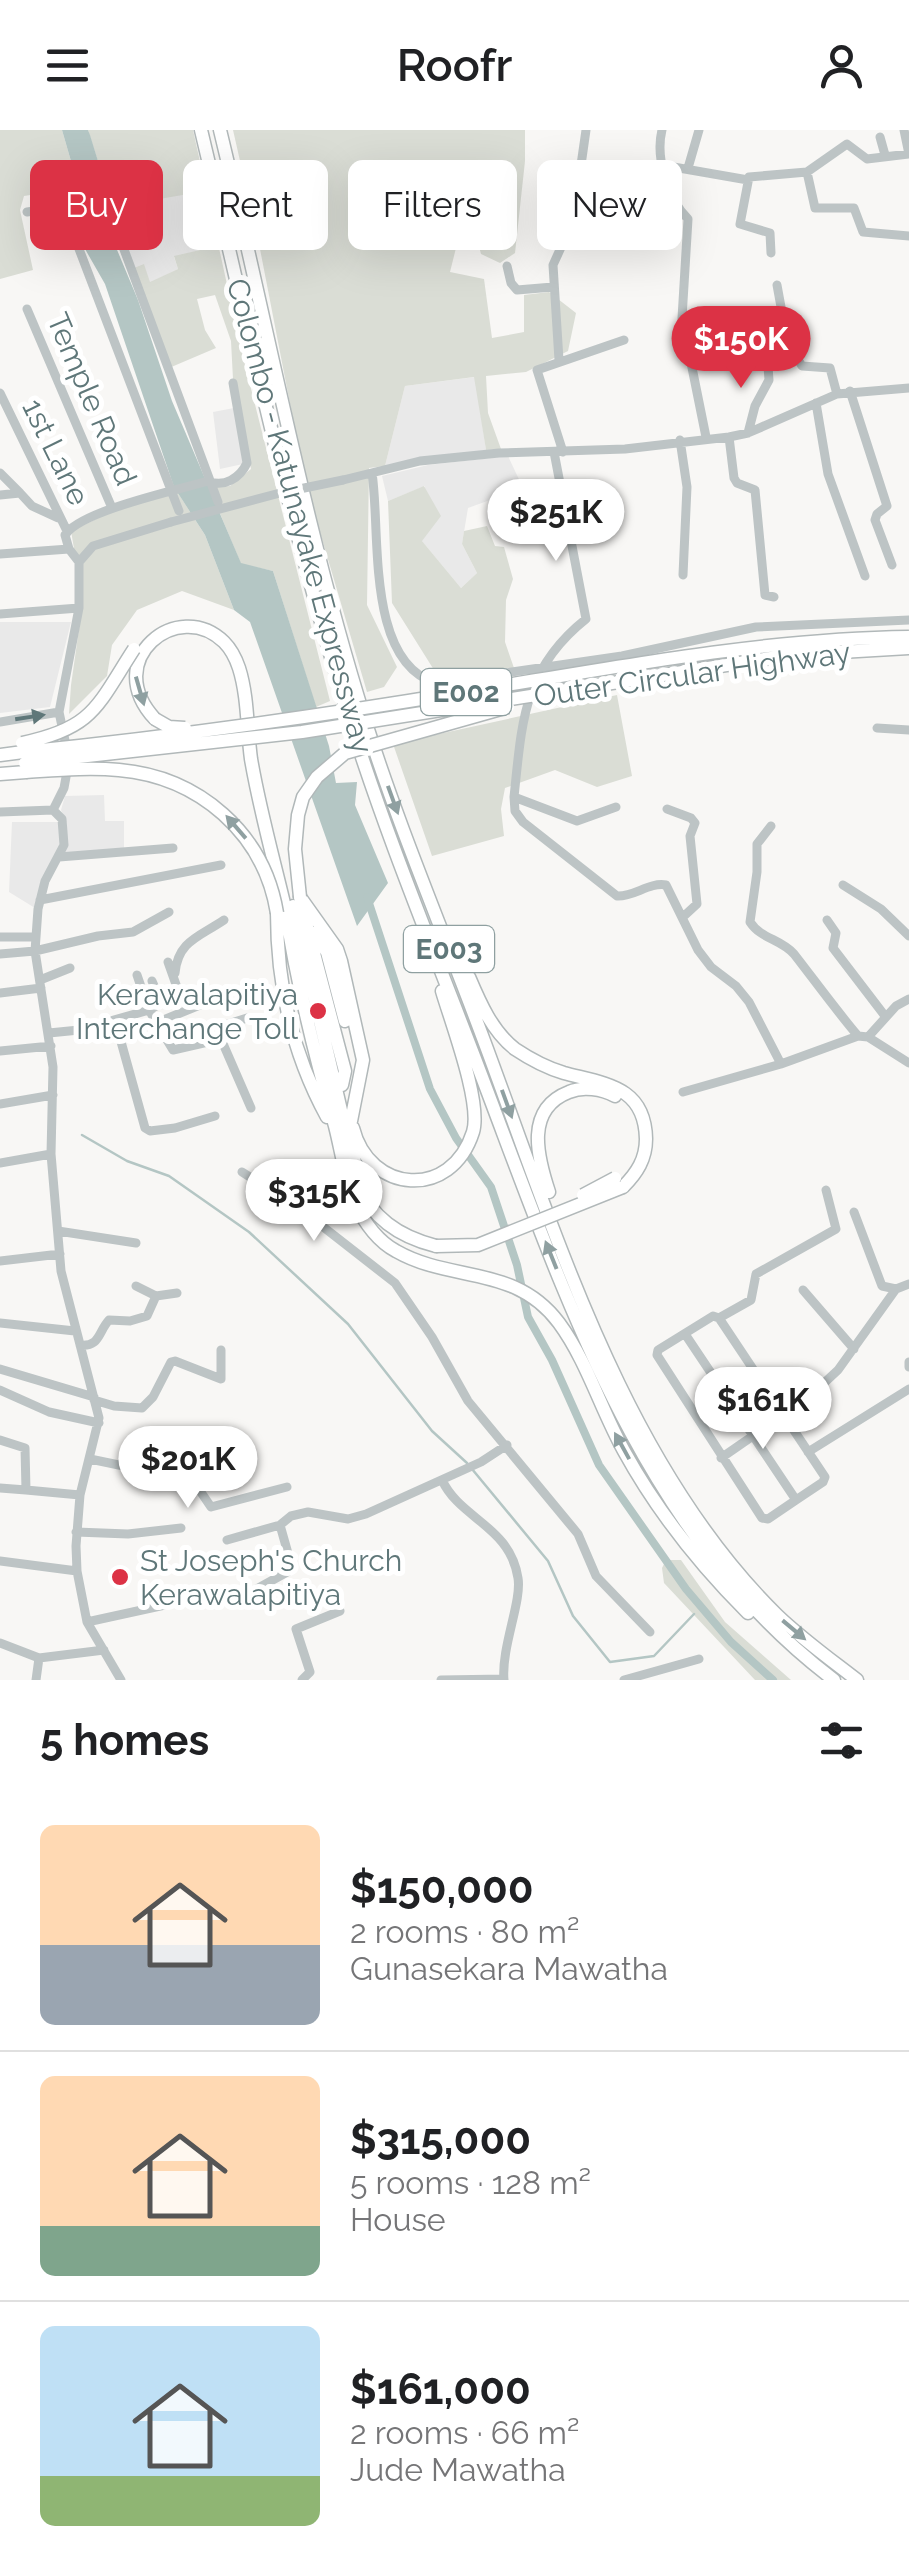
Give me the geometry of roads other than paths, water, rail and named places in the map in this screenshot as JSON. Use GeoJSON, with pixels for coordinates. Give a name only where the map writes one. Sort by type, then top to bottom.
{"type":"FeatureCollection","features":[{"type":"Feature","properties":{"kind":"highway","name":"Colombo - Katunayake Expressway"},"geometry":{"type":"LineString","coordinates":[[201,130],[264,402],[319,613],[360,748],[540,1230],[591,1351],[658,1482],[704,1550],[770,1628],[834,1680]]}},
{"type":"Feature","properties":{"kind":"highway","name":"Colombo - Katunayake Expressway"},"geometry":{"type":"LineString","coordinates":[[220,130],[304,507],[366,722],[600,1342],[665,1469],[738,1573],[779,1617],[857,1680]]}},
{"type":"Feature","properties":{"kind":"highway"},"geometry":{"type":"LineString","coordinates":[[0,774],[90,715],[148,634],[164,624],[184,620],[202,622],[220,631],[241,655],[246,671],[297,976],[354,1201],[375,1234],[397,1252],[512,1284],[557,1320],[624,1452],[669,1521],[734,1599],[756,1622],[770,1628]]}},
{"type":"Feature","properties":{"kind":"highway"},"geometry":{"type":"LineString","coordinates":[[299,719],[186,728],[169,728],[142,706],[135,688],[141,652],[166,632],[182,627],[212,633],[224,642],[240,670],[252,762],[286,915],[353,1178],[385,1224],[401,1236],[478,1245],[636,1174],[646,1150],[646,1126],[632,1098],[609,1083],[540,1064],[504,1039],[475,991],[412,852]]}},
{"type":"Feature","properties":{"kind":"highway","name":"Outer Circular Highway"},"geometry":{"type":"LineString","coordinates":[[0,766],[24,758],[299,719],[671,659],[784,644],[909,636]]}},
{"type":"Feature","properties":{"kind":"highway","name":"Outer Circular Highway"},"geometry":{"type":"LineString","coordinates":[[0,754],[24,758],[302,732],[673,671],[790,655],[909,648]]}},
{"type":"Feature","properties":{"kind":"highway"},"geometry":{"type":"LineString","coordinates":[[411,888],[471,1090],[474,1130],[460,1158],[446,1174],[418,1181],[388,1174],[367,1155],[355,1136],[300,897],[295,849],[303,797],[316,777],[344,753],[578,689]]}},
{"type":"Feature","properties":{"kind":"highway"},"geometry":{"type":"LineString","coordinates":[[0,746],[24,758],[167,780],[202,796],[231,820],[258,855],[274,895],[310,960],[346,1096]]}},
{"type":"Feature","properties":{"kind":"highway"},"geometry":{"type":"LineString","coordinates":[[300,897],[333,952],[356,1047],[357,1072],[346,1096]]}},
{"type":"Feature","properties":{"kind":"highway"},"geometry":{"type":"LineString","coordinates":[[300,897],[330,988],[346,1058],[346,1096]]}},
{"type":"Feature","properties":{"kind":"highway"},"geometry":{"type":"LineString","coordinates":[[286,915],[283,968],[306,1062],[332,1117]]}},
{"type":"Feature","properties":{"kind":"highway"},"geometry":{"type":"LineString","coordinates":[[286,915],[278,969],[301,1065],[337,1135]]}},
{"type":"Feature","properties":{"kind":"highway"},"geometry":{"type":"LineString","coordinates":[[312,930],[327,952],[350,1043],[352,1072],[346,1096]]}},
{"type":"Feature","properties":{"kind":"highway"},"geometry":{"type":"LineString","coordinates":[[600,1342],[537,1148],[543,1111],[553,1098],[576,1089],[606,1090],[627,1102],[639,1126],[639,1148],[619,1182]]}},
{"type":"Feature","properties":{"kind":"street"},"geometry":{"type":"LineString","coordinates":[[571,130],[585,133],[581,160]]}},
{"type":"Feature","properties":{"kind":"street"},"geometry":{"type":"LineString","coordinates":[[661,160],[662,130]]}},
{"type":"Feature","properties":{"kind":"street"},"geometry":{"type":"LineString","coordinates":[[688,168],[699,130]]}},
{"type":"Feature","properties":{"kind":"street"},"geometry":{"type":"LineString","coordinates":[[771,253],[770,233],[740,224],[751,176],[807,172],[847,144],[867,159],[909,154],[904,130]]}},
{"type":"Feature","properties":{"kind":"street"},"geometry":{"type":"LineString","coordinates":[[880,137],[884,155]]}},
{"type":"Feature","properties":{"kind":"street"},"geometry":{"type":"LineString","coordinates":[[682,167],[748,180]]}},
{"type":"Feature","properties":{"kind":"street"},"geometry":{"type":"LineString","coordinates":[[807,172],[815,208],[854,208],[862,232],[909,236]]}},
{"type":"Feature","properties":{"kind":"street"},"geometry":{"type":"LineString","coordinates":[[27,212],[63,207],[175,490],[179,510]]}},
{"type":"Feature","properties":{"kind":"street"},"geometry":{"type":"LineString","coordinates":[[682,213],[688,220],[682,318],[706,437]]}},
{"type":"Feature","properties":{"kind":"street"},"geometry":{"type":"LineString","coordinates":[[124,250],[218,502]]}},
{"type":"Feature","properties":{"kind":"street"},"geometry":{"type":"LineString","coordinates":[[559,250],[553,265],[553,287],[559,360]]}},
{"type":"Feature","properties":{"kind":"street"},"geometry":{"type":"LineString","coordinates":[[507,266],[511,284],[517,290],[553,287]]}},
{"type":"Feature","properties":{"kind":"street"},"geometry":{"type":"LineString","coordinates":[[777,285],[784,324],[797,360],[802,366],[830,368],[838,394]]}},
{"type":"Feature","properties":{"kind":"street","name":"Temple Road"},"geometry":{"type":"LineString","coordinates":[[26,309],[112,508]]}},
{"type":"Feature","properties":{"kind":"street"},"geometry":{"type":"LineString","coordinates":[[624,340],[537,370],[559,452],[559,490],[586,618],[564,636],[539,670],[523,716],[515,811],[522,822],[617,896],[659,883],[666,885],[698,950],[748,1002],[781,1064]]}},
{"type":"Feature","properties":{"kind":"street"},"geometry":{"type":"LineString","coordinates":[[748,432],[755,406],[769,380],[767,354]]}},
{"type":"Feature","properties":{"kind":"street"},"geometry":{"type":"LineString","coordinates":[[80,562],[69,549],[66,531],[112,508],[175,490],[235,480],[247,463],[233,383]]}},
{"type":"Feature","properties":{"kind":"street"},"geometry":{"type":"LineString","coordinates":[[53,810],[68,773],[60,712],[79,608],[80,562],[93,546],[280,492],[420,462],[499,453],[625,450],[729,436],[748,432],[838,394],[909,388]]}},
{"type":"Feature","properties":{"kind":"street"},"geometry":{"type":"LineString","coordinates":[[850,391],[887,506],[876,514],[876,520],[892,566]]}},
{"type":"Feature","properties":{"kind":"street","name":"1st Lane"},"geometry":{"type":"LineString","coordinates":[[0,393],[66,531]]}},
{"type":"Feature","properties":{"kind":"street"},"geometry":{"type":"LineString","coordinates":[[816,403],[828,474],[866,576]]}},
{"type":"Feature","properties":{"kind":"street"},"geometry":{"type":"LineString","coordinates":[[729,436],[734,478],[755,490],[765,595],[774,597]]}},
{"type":"Feature","properties":{"kind":"street"},"geometry":{"type":"LineString","coordinates":[[680,440],[687,487],[683,576]]}},
{"type":"Feature","properties":{"kind":"street"},"geometry":{"type":"LineString","coordinates":[[0,472],[32,506],[58,518]]}},
{"type":"Feature","properties":{"kind":"street"},"geometry":{"type":"LineString","coordinates":[[372,473],[382,604],[406,664],[421,678],[436,683],[622,656],[756,627],[909,620]]}},
{"type":"Feature","properties":{"kind":"street"},"geometry":{"type":"LineString","coordinates":[[493,510],[559,490]]}},
{"type":"Feature","properties":{"kind":"street"},"geometry":{"type":"LineString","coordinates":[[0,495],[20,493]]}},
{"type":"Feature","properties":{"kind":"street"},"geometry":{"type":"LineString","coordinates":[[0,554],[69,549]]}},
{"type":"Feature","properties":{"kind":"street"},"geometry":{"type":"LineString","coordinates":[[0,614],[79,608]]}},
{"type":"Feature","properties":{"kind":"street"},"geometry":{"type":"LineString","coordinates":[[0,722],[60,712]]}},
{"type":"Feature","properties":{"kind":"street"},"geometry":{"type":"LineString","coordinates":[[878,728],[909,730]]}},
{"type":"Feature","properties":{"kind":"street"},"geometry":{"type":"LineString","coordinates":[[514,797],[578,820],[616,807]]}},
{"type":"Feature","properties":{"kind":"street"},"geometry":{"type":"LineString","coordinates":[[667,808],[695,823],[690,836],[697,904],[684,916]]}},
{"type":"Feature","properties":{"kind":"street"},"geometry":{"type":"LineString","coordinates":[[0,812],[53,810],[62,818],[63,825],[64,845],[45,880],[40,900],[35,951],[51,1046],[52,1154],[64,1290],[99,1424],[80,1496],[77,1570],[87,1622],[121,1680]]}},
{"type":"Feature","properties":{"kind":"street"},"geometry":{"type":"LineString","coordinates":[[770,826],[757,844],[758,872],[750,922],[757,932],[792,952],[807,975],[863,1037],[909,1062]]}},
{"type":"Feature","properties":{"kind":"street"},"geometry":{"type":"LineString","coordinates":[[59,857],[172,848]]}},
{"type":"Feature","properties":{"kind":"street"},"geometry":{"type":"LineString","coordinates":[[40,900],[222,865]]}},
{"type":"Feature","properties":{"kind":"street"},"geometry":{"type":"LineString","coordinates":[[843,885],[881,909],[909,936]]}},
{"type":"Feature","properties":{"kind":"street"},"geometry":{"type":"LineString","coordinates":[[0,954],[133,932],[169,912]]}},
{"type":"Feature","properties":{"kind":"street"},"geometry":{"type":"LineString","coordinates":[[175,976],[177,955],[184,946],[224,920]]}},
{"type":"Feature","properties":{"kind":"street"},"geometry":{"type":"LineString","coordinates":[[827,920],[836,933],[833,948],[886,1016]]}},
{"type":"Feature","properties":{"kind":"street"},"geometry":{"type":"LineString","coordinates":[[0,937],[35,937]]}},
{"type":"Feature","properties":{"kind":"street"},"geometry":{"type":"LineString","coordinates":[[48,1033],[149,1010],[179,992],[168,962]]}},
{"type":"Feature","properties":{"kind":"street"},"geometry":{"type":"LineString","coordinates":[[0,993],[41,984],[70,968]]}},
{"type":"Feature","properties":{"kind":"street"},"geometry":{"type":"LineString","coordinates":[[137,975],[149,1010],[173,1050],[221,1039]]}},
{"type":"Feature","properties":{"kind":"street"},"geometry":{"type":"LineString","coordinates":[[152,981],[161,1002]]}},
{"type":"Feature","properties":{"kind":"street"},"geometry":{"type":"LineString","coordinates":[[683,1092],[863,1037],[909,999]]}},
{"type":"Feature","properties":{"kind":"street"},"geometry":{"type":"LineString","coordinates":[[156,1023],[212,1000]]}},
{"type":"Feature","properties":{"kind":"street"},"geometry":{"type":"LineString","coordinates":[[248,1018],[225,1026],[221,1039],[251,1108]]}},
{"type":"Feature","properties":{"kind":"street"},"geometry":{"type":"LineString","coordinates":[[115,1020],[145,1128],[175,1128],[216,1116]]}},
{"type":"Feature","properties":{"kind":"street"},"geometry":{"type":"LineString","coordinates":[[0,1051],[51,1046]]}},
{"type":"Feature","properties":{"kind":"street"},"geometry":{"type":"LineString","coordinates":[[0,1104],[53,1094]]}},
{"type":"Feature","properties":{"kind":"street"},"geometry":{"type":"LineString","coordinates":[[0,1163],[52,1154]]}},
{"type":"Feature","properties":{"kind":"street"},"geometry":{"type":"LineString","coordinates":[[242,1172],[299,1208],[395,1283],[432,1337],[468,1401],[578,1534],[596,1576],[650,1632]]}},
{"type":"Feature","properties":{"kind":"street"},"geometry":{"type":"LineString","coordinates":[[720,1318],[751,1300],[756,1274],[836,1229],[826,1190]]}},
{"type":"Feature","properties":{"kind":"street"},"geometry":{"type":"LineString","coordinates":[[854,1212],[882,1286],[896,1289],[909,1284]]}},
{"type":"Feature","properties":{"kind":"street"},"geometry":{"type":"LineString","coordinates":[[58,1231],[136,1243]]}},
{"type":"Feature","properties":{"kind":"street"},"geometry":{"type":"LineString","coordinates":[[0,1261],[60,1254]]}},
{"type":"Feature","properties":{"kind":"street"},"geometry":{"type":"LineString","coordinates":[[136,1286],[156,1296],[177,1293]]}},
{"type":"Feature","properties":{"kind":"street"},"geometry":{"type":"LineString","coordinates":[[722,1458],[809,1397],[854,1349],[896,1289]]}},
{"type":"Feature","properties":{"kind":"street"},"geometry":{"type":"LineString","coordinates":[[803,1290],[854,1349]]}},
{"type":"Feature","properties":{"kind":"street"},"geometry":{"type":"LineString","coordinates":[[80,1345],[97,1342],[109,1320],[130,1321],[147,1316],[156,1296]]}},
{"type":"Feature","properties":{"kind":"street"},"geometry":{"type":"LineString","coordinates":[[713,1316],[720,1318],[825,1477],[768,1520],[762,1518],[656,1355],[713,1316]]}},
{"type":"Feature","properties":{"kind":"street"},"geometry":{"type":"LineString","coordinates":[[0,1323],[75,1331]]}},
{"type":"Feature","properties":{"kind":"street"},"geometry":{"type":"LineString","coordinates":[[685,1334],[796,1500]]}},
{"type":"Feature","properties":{"kind":"street"},"geometry":{"type":"LineString","coordinates":[[221,1350],[225,1393]]}},
{"type":"Feature","properties":{"kind":"street"},"geometry":{"type":"LineString","coordinates":[[0,1368],[114,1406],[142,1408],[176,1360],[221,1379]]}},
{"type":"Feature","properties":{"kind":"street"},"geometry":{"type":"LineString","coordinates":[[808,1452],[909,1389]]}},
{"type":"Feature","properties":{"kind":"street"},"geometry":{"type":"LineString","coordinates":[[0,1390],[50,1412],[99,1424]]}},
{"type":"Feature","properties":{"kind":"street"},"geometry":{"type":"LineString","coordinates":[[0,1440],[25,1448],[26,1490]]}},
{"type":"Feature","properties":{"kind":"street"},"geometry":{"type":"LineString","coordinates":[[227,1540],[280,1526],[291,1516],[308,1512],[348,1519],[482,1462],[508,1445]]}},
{"type":"Feature","properties":{"kind":"street"},"geometry":{"type":"LineString","coordinates":[[90,1459],[162,1474],[183,1473],[190,1476],[212,1507],[287,1486]]}},
{"type":"Feature","properties":{"kind":"street"},"geometry":{"type":"LineString","coordinates":[[441,1680],[504,1679],[519,1580],[506,1546],[484,1520],[447,1492],[442,1480]]}},
{"type":"Feature","properties":{"kind":"street"},"geometry":{"type":"LineString","coordinates":[[0,1488],[80,1496]]}},
{"type":"Feature","properties":{"kind":"street"},"geometry":{"type":"LineString","coordinates":[[87,1622],[174,1603],[210,1590],[221,1592],[234,1602],[290,1571],[280,1526]]}},
{"type":"Feature","properties":{"kind":"street"},"geometry":{"type":"LineString","coordinates":[[76,1532],[128,1534],[181,1528]]}},
{"type":"Feature","properties":{"kind":"street"},"geometry":{"type":"LineString","coordinates":[[0,1562],[77,1570]]}},
{"type":"Feature","properties":{"kind":"street"},"geometry":{"type":"LineString","coordinates":[[309,1677],[296,1629],[340,1611]]}},
{"type":"Feature","properties":{"kind":"street"},"geometry":{"type":"LineString","coordinates":[[0,1644],[39,1658],[104,1650]]}},
{"type":"Feature","properties":{"kind":"street"},"geometry":{"type":"LineString","coordinates":[[36,1680],[39,1658]]}},
{"type":"Feature","properties":{"kind":"street"},"geometry":{"type":"LineString","coordinates":[[624,1680],[699,1659]]}},
{"type":"Feature","properties":{"kind":"waterway"},"geometry":{"type":"LineString","coordinates":[[367,897],[430,1089],[456,1138],[491,1187],[517,1265],[528,1317],[552,1360],[599,1465],[686,1589],[731,1642],[773,1680]]}},
{"type":"Feature","properties":{"kind":"waterway"},"geometry":{"type":"LineString","coordinates":[[82,1135],[127,1161],[169,1176],[249,1232],[348,1324],[432,1431],[467,1463]]}},
{"type":"Feature","properties":{"kind":"waterway"},"geometry":{"type":"LineString","coordinates":[[472,1469],[548,1561],[573,1616],[610,1662],[654,1656],[694,1614]]}},
{"type":"Feature","properties":{"kind":"place","name":"Kerawalapitiya Interchange Toll"},"geometry":{"type":"Point","coordinates":[318,1011]}},
{"type":"Feature","properties":{"kind":"place","name":"St Joseph's Church Kerawalapitiya"},"geometry":{"type":"Point","coordinates":[120,1577]}}]}
